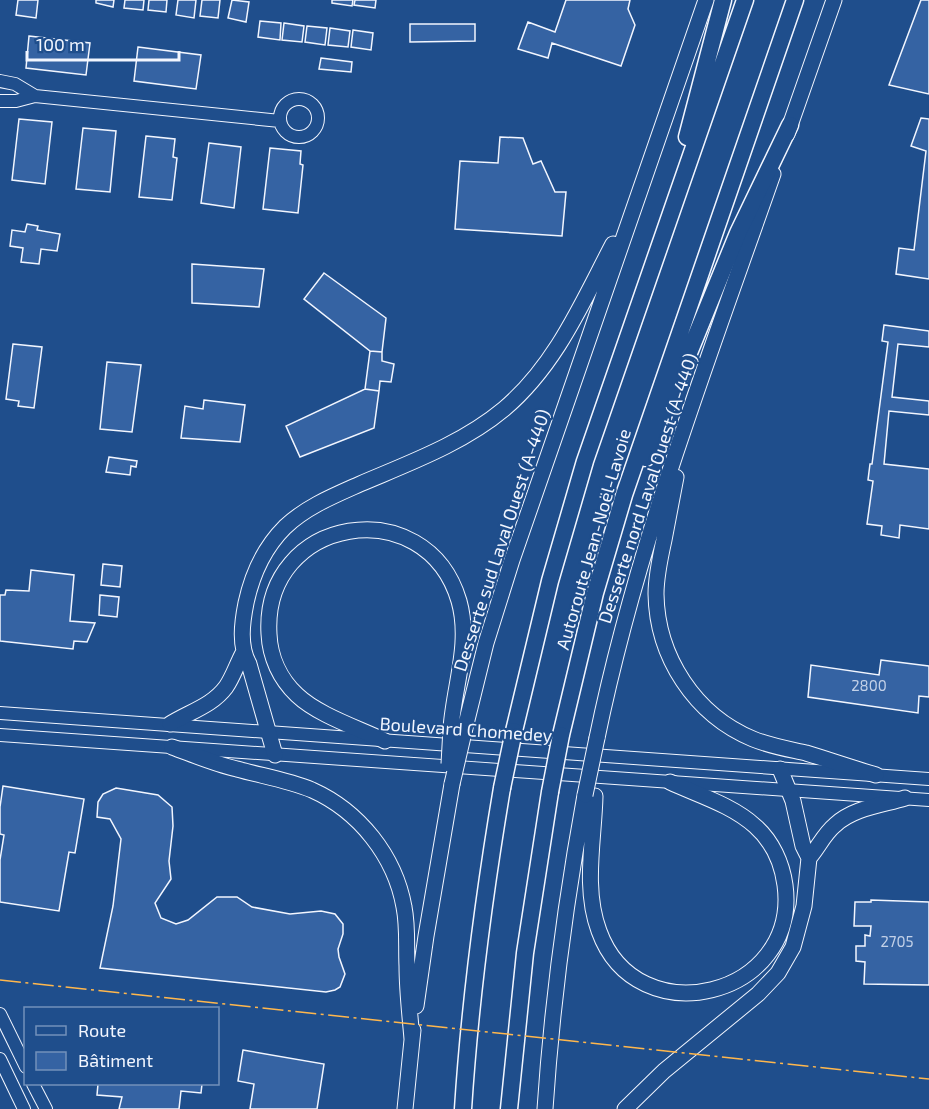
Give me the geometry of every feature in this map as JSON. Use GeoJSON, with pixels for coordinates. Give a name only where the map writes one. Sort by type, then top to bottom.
{"type":"FeatureCollection","features":[{"type":"Feature","properties":{"kind":"highway"},"geometry":{"type":"LineString","coordinates":[[659,245],[723,0]]}},
{"type":"Feature","properties":{"kind":"highway","name":"Autoroute Jean-Noël-Lavoie"},"geometry":{"type":"LineString","coordinates":[[463,1109],[475,970],[486,884],[502,788],[546,597],[575,495],[745,0]]}},
{"type":"Feature","properties":{"kind":"highway","name":"Autoroute Jean-Noël-Lavoie"},"geometry":{"type":"LineString","coordinates":[[509,1109],[525,953],[550,792],[576,666],[605,556],[646,426],[795,0]]}},
{"type":"Feature","properties":{"kind":"highway"},"geometry":{"type":"LineString","coordinates":[[605,556],[738,233],[790,125]]}},
{"type":"Feature","properties":{"kind":"main road","name":"Desserte sud Laval Ouest (A-440)"},"geometry":{"type":"LineString","coordinates":[[458,728],[503,586],[706,0]]}},
{"type":"Feature","properties":{"kind":"main road","name":"Desserte nord Laval Ouest (A-440)"},"geometry":{"type":"LineString","coordinates":[[545,1109],[558,966],[570,883],[590,795],[597,738],[633,590],[685,424],[834,0]]}},
{"type":"Feature","properties":{"kind":"main road"},"geometry":{"type":"LineString","coordinates":[[170,724],[207,705],[230,681],[243,653],[244,612],[251,585],[262,558],[278,535],[314,505],[468,435],[516,398],[561,343],[637,199]]}},
{"type":"Feature","properties":{"kind":"main road"},"geometry":{"type":"LineString","coordinates":[[685,424],[659,562],[656,594],[662,637],[673,665],[685,685],[706,709],[741,734],[770,745],[806,753],[876,776]]}},
{"type":"Feature","properties":{"kind":"main road"},"geometry":{"type":"LineString","coordinates":[[385,741],[318,710],[297,695],[280,673],[270,647],[269,612],[283,575],[308,547],[340,532],[368,529],[386,531],[403,537],[432,556],[449,578],[459,601],[463,624],[458,728],[412,1039],[405,1109]]}},
{"type":"Feature","properties":{"kind":"main road"},"geometry":{"type":"LineString","coordinates":[[243,653],[249,664],[275,755]]}},
{"type":"Feature","properties":{"kind":"main road"},"geometry":{"type":"LineString","coordinates":[[172,747],[235,769],[279,779],[309,789],[344,808],[370,834],[390,864],[403,901],[407,929],[412,1039]]}},
{"type":"Feature","properties":{"kind":"main road"},"geometry":{"type":"LineString","coordinates":[[625,1109],[657,1077],[758,994],[778,973],[793,947],[806,894],[809,858],[803,846],[789,789],[780,770]]}},
{"type":"Feature","properties":{"kind":"main road"},"geometry":{"type":"LineString","coordinates":[[590,795],[590,884],[593,912],[604,944],[621,966],[649,985],[674,993],[708,992],[727,986],[743,977],[758,966],[771,950],[784,916],[784,881],[774,851],[756,827],[725,807],[670,782]]}},
{"type":"Feature","properties":{"kind":"main road"},"geometry":{"type":"LineString","coordinates":[[809,858],[831,829],[844,818],[856,812],[905,798]]}},
{"type":"Feature","properties":{"kind":"street"},"geometry":{"type":"LineString","coordinates":[[0,81],[15,84],[35,96]]}},
{"type":"Feature","properties":{"kind":"street"},"geometry":{"type":"LineString","coordinates":[[0,101],[16,101],[35,96],[280,121]]}},
{"type":"Feature","properties":{"kind":"street","name":"Boulevard Chomedey"},"geometry":{"type":"LineString","coordinates":[[0,713],[929,779]]}},
{"type":"Feature","properties":{"kind":"street"},"geometry":{"type":"LineString","coordinates":[[0,735],[929,800]]}},
{"type":"Feature","properties":{"kind":"street"},"geometry":{"type":"LineString","coordinates":[[0,1014],[24,1063]]}},
{"type":"Feature","properties":{"kind":"street"},"geometry":{"type":"LineString","coordinates":[[0,1059],[24,1109]]}},
{"type":"Feature","properties":{"kind":"street"},"geometry":{"type":"LineString","coordinates":[[34,1085],[46,1109]]}},
{"type":"Feature","properties":{"kind":"building"},"geometry":{"type":"Polygon","coordinates":[[[18,0],[38,0],[36,18],[16,15],[18,0]]]}},
{"type":"Feature","properties":{"kind":"building"},"geometry":{"type":"Polygon","coordinates":[[[96,0],[114,0],[113,7],[96,3],[96,0]]]}},
{"type":"Feature","properties":{"kind":"building"},"geometry":{"type":"Polygon","coordinates":[[[125,0],[144,0],[143,10],[124,8],[125,0]]]}},
{"type":"Feature","properties":{"kind":"building"},"geometry":{"type":"Polygon","coordinates":[[[149,0],[167,0],[166,12],[148,10],[149,0]]]}},
{"type":"Feature","properties":{"kind":"building"},"geometry":{"type":"Polygon","coordinates":[[[178,0],[196,0],[194,18],[176,15],[178,0]]]}},
{"type":"Feature","properties":{"kind":"building"},"geometry":{"type":"Polygon","coordinates":[[[202,0],[220,0],[218,18],[200,16],[202,0]]]}},
{"type":"Feature","properties":{"kind":"building"},"geometry":{"type":"Polygon","coordinates":[[[232,0],[249,2],[246,22],[228,18],[232,0]]]}},
{"type":"Feature","properties":{"kind":"building"},"geometry":{"type":"Polygon","coordinates":[[[332,0],[353,0],[352,6],[332,3],[332,0]]]}},
{"type":"Feature","properties":{"kind":"building"},"geometry":{"type":"Polygon","coordinates":[[[355,0],[376,0],[375,8],[354,5],[355,0]]]}},
{"type":"Feature","properties":{"kind":"building"},"geometry":{"type":"Polygon","coordinates":[[[566,0],[630,0],[628,9],[635,25],[621,66],[552,43],[548,58],[518,49],[528,22],[555,32],[566,0]]]}},
{"type":"Feature","properties":{"kind":"building"},"geometry":{"type":"Polygon","coordinates":[[[921,0],[929,0],[929,94],[889,85],[921,0]]]}},
{"type":"Feature","properties":{"kind":"building"},"geometry":{"type":"Polygon","coordinates":[[[260,21],[281,23],[280,40],[258,37],[260,21]]]}},
{"type":"Feature","properties":{"kind":"building"},"geometry":{"type":"Polygon","coordinates":[[[284,23],[304,26],[302,42],[282,40],[284,23]]]}},
{"type":"Feature","properties":{"kind":"building"},"geometry":{"type":"Polygon","coordinates":[[[410,24],[475,24],[475,41],[410,42],[410,24]]]}},
{"type":"Feature","properties":{"kind":"building"},"geometry":{"type":"Polygon","coordinates":[[[307,26],[327,28],[325,45],[305,42],[307,26]]]}},
{"type":"Feature","properties":{"kind":"building"},"geometry":{"type":"Polygon","coordinates":[[[330,28],[350,31],[348,47],[328,45],[330,28]]]}},
{"type":"Feature","properties":{"kind":"building"},"geometry":{"type":"Polygon","coordinates":[[[353,30],[373,33],[371,50],[351,47],[353,30]]]}},
{"type":"Feature","properties":{"kind":"building"},"geometry":{"type":"Polygon","coordinates":[[[29,36],[90,43],[86,75],[26,68],[29,36]]]}},
{"type":"Feature","properties":{"kind":"building"},"geometry":{"type":"Polygon","coordinates":[[[138,47],[201,55],[196,89],[134,81],[138,47]]]}},
{"type":"Feature","properties":{"kind":"building"},"geometry":{"type":"Polygon","coordinates":[[[321,58],[352,62],[351,72],[319,69],[321,58]]]}},
{"type":"Feature","properties":{"kind":"building"},"geometry":{"type":"Polygon","coordinates":[[[921,118],[929,119],[929,279],[896,274],[899,248],[914,250],[926,151],[911,146],[921,118]]]}},
{"type":"Feature","properties":{"kind":"building"},"geometry":{"type":"Polygon","coordinates":[[[19,119],[52,122],[45,184],[12,180],[19,119]]]}},
{"type":"Feature","properties":{"kind":"building"},"geometry":{"type":"Polygon","coordinates":[[[83,128],[116,131],[110,192],[76,189],[83,128]]]}},
{"type":"Feature","properties":{"kind":"building"},"geometry":{"type":"Polygon","coordinates":[[[146,136],[175,139],[173,157],[177,158],[172,200],[139,197],[146,136]]]}},
{"type":"Feature","properties":{"kind":"building"},"geometry":{"type":"Polygon","coordinates":[[[500,137],[523,138],[533,164],[541,161],[555,192],[566,192],[562,236],[455,229],[460,161],[498,163],[500,137]]]}},
{"type":"Feature","properties":{"kind":"building"},"geometry":{"type":"Polygon","coordinates":[[[209,143],[241,147],[234,208],[201,203],[209,143]]]}},
{"type":"Feature","properties":{"kind":"building"},"geometry":{"type":"Polygon","coordinates":[[[270,148],[301,151],[300,164],[303,165],[298,213],[263,209],[270,148]]]}},
{"type":"Feature","properties":{"kind":"building"},"geometry":{"type":"Polygon","coordinates":[[[27,224],[38,226],[37,230],[60,234],[57,251],[41,249],[39,264],[21,262],[23,248],[10,246],[12,230],[25,232],[27,224]]]}},
{"type":"Feature","properties":{"kind":"building"},"geometry":{"type":"Polygon","coordinates":[[[192,264],[264,269],[259,307],[192,303],[192,264]]]}},
{"type":"Feature","properties":{"kind":"building"},"geometry":{"type":"Polygon","coordinates":[[[324,273],[386,318],[382,352],[370,351],[304,299],[324,273]]]}},
{"type":"Feature","properties":{"kind":"building"},"geometry":{"type":"Polygon","coordinates":[[[884,325],[929,331],[929,347],[898,344],[892,397],[929,401],[929,415],[889,411],[884,464],[929,469],[929,529],[900,525],[899,538],[881,535],[882,526],[867,524],[873,481],[868,480],[888,342],[882,341],[884,325]]]}},
{"type":"Feature","properties":{"kind":"building"},"geometry":{"type":"Polygon","coordinates":[[[13,344],[42,347],[34,408],[18,406],[19,401],[6,399],[13,344]]]}},
{"type":"Feature","properties":{"kind":"building"},"geometry":{"type":"Polygon","coordinates":[[[370,351],[382,352],[382,361],[394,364],[391,382],[380,381],[379,391],[365,389],[370,351]]]}},
{"type":"Feature","properties":{"kind":"building"},"geometry":{"type":"Polygon","coordinates":[[[107,362],[141,365],[132,432],[100,429],[107,362]]]}},
{"type":"Feature","properties":{"kind":"building"},"geometry":{"type":"Polygon","coordinates":[[[365,389],[379,391],[374,428],[300,457],[286,426],[365,389]]]}},
{"type":"Feature","properties":{"kind":"building"},"geometry":{"type":"Polygon","coordinates":[[[204,400],[245,405],[240,442],[181,438],[185,406],[203,409],[204,400]]]}},
{"type":"Feature","properties":{"kind":"building"},"geometry":{"type":"Polygon","coordinates":[[[109,457],[137,461],[136,467],[131,466],[130,475],[106,472],[109,457]]]}},
{"type":"Feature","properties":{"kind":"building"},"geometry":{"type":"Polygon","coordinates":[[[103,564],[122,566],[120,587],[101,585],[103,564]]]}},
{"type":"Feature","properties":{"kind":"building"},"geometry":{"type":"Polygon","coordinates":[[[31,570],[74,575],[70,621],[95,623],[87,642],[74,641],[73,649],[0,641],[0,595],[5,595],[6,590],[29,591],[31,570]]]}},
{"type":"Feature","properties":{"kind":"building"},"geometry":{"type":"Polygon","coordinates":[[[100,595],[119,597],[117,617],[99,615],[100,595]]]}},
{"type":"Feature","properties":{"kind":"building"},"geometry":{"type":"Polygon","coordinates":[[[881,660],[929,666],[929,697],[919,696],[918,713],[808,697],[811,665],[879,675],[881,660]]]}},
{"type":"Feature","properties":{"kind":"building"},"geometry":{"type":"Polygon","coordinates":[[[3,786],[84,799],[75,853],[69,852],[59,911],[0,902],[0,860],[4,835],[0,834],[0,807],[3,786]]]}},
{"type":"Feature","properties":{"kind":"building"},"geometry":{"type":"Polygon","coordinates":[[[116,788],[158,795],[172,807],[173,826],[169,861],[171,879],[155,903],[161,918],[176,924],[188,920],[217,897],[237,897],[252,907],[290,914],[321,911],[335,914],[343,924],[343,934],[338,949],[345,974],[340,987],[326,992],[100,968],[113,906],[121,839],[110,819],[97,817],[98,802],[103,794],[116,788]]]}},
{"type":"Feature","properties":{"kind":"building"},"geometry":{"type":"Polygon","coordinates":[[[871,900],[929,902],[929,985],[864,984],[865,962],[856,961],[856,946],[865,946],[865,935],[870,936],[871,926],[854,926],[855,902],[871,902],[871,900]]]}},
{"type":"Feature","properties":{"kind":"building"},"geometry":{"type":"Polygon","coordinates":[[[243,1050],[324,1064],[317,1109],[250,1109],[254,1084],[238,1081],[243,1050]]]}},
{"type":"Feature","properties":{"kind":"building"},"geometry":{"type":"Polygon","coordinates":[[[98,1085],[202,1085],[201,1093],[181,1091],[179,1109],[119,1109],[122,1097],[97,1095],[98,1085]]]}},
{"type":"Feature","properties":{"kind":"power"},"geometry":{"type":"LineString","coordinates":[[0,980],[929,1079]]}}]}
